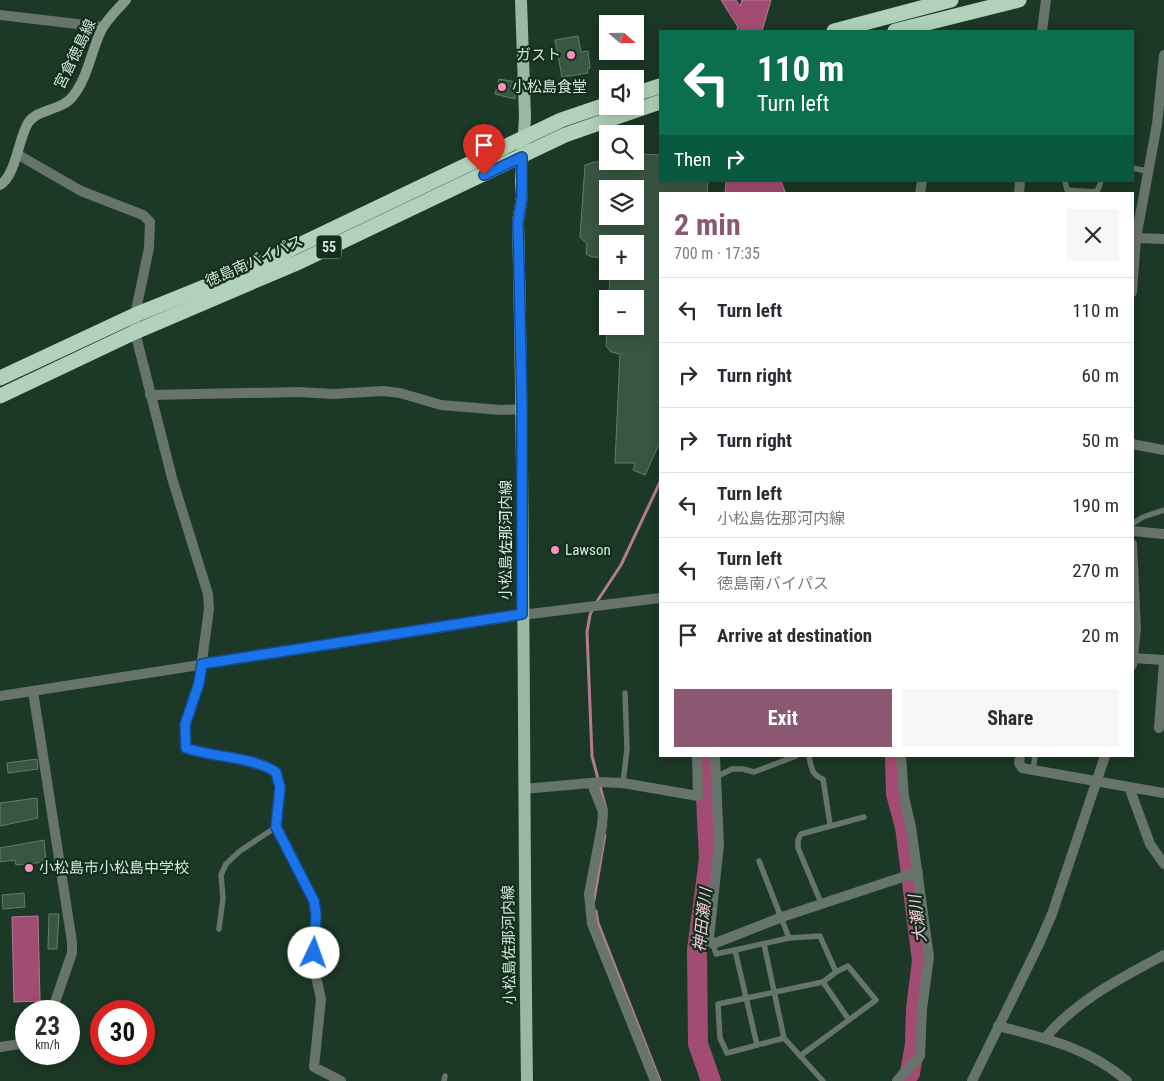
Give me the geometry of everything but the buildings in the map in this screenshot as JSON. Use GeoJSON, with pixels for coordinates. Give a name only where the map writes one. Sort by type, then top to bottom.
{"type":"FeatureCollection","features":[{"type":"Feature","properties":{"kind":"highway"},"geometry":{"type":"LineString","coordinates":[[837,30],[948,0]]}},
{"type":"Feature","properties":{"kind":"highway"},"geometry":{"type":"LineString","coordinates":[[904,30],[938,26],[1019,0]]}},
{"type":"Feature","properties":{"kind":"highway"},"geometry":{"type":"LineString","coordinates":[[644,91],[659,86]]}},
{"type":"Feature","properties":{"kind":"highway","name":"徳島南バイパス"},"geometry":{"type":"LineString","coordinates":[[0,396],[135,332],[299,262],[565,136],[659,102]]}},
{"type":"Feature","properties":{"kind":"highway","name":"徳島南バイパス"},"geometry":{"type":"LineString","coordinates":[[0,378],[135,315],[249,269],[561,120],[599,107]]}},
{"type":"Feature","properties":{"kind":"main road","name":"宮倉徳島線"},"geometry":{"type":"LineString","coordinates":[[0,185],[4,183],[10,173],[28,123],[37,115],[64,104],[73,97],[80,86],[103,27],[126,0]]}},
{"type":"Feature","properties":{"kind":"main road","name":"小松島佐那河内線"},"geometry":{"type":"LineString","coordinates":[[520,0],[525,110],[522,196],[518,222],[522,409],[522,614],[527,1081]]}},
{"type":"Feature","properties":{"kind":"street"},"geometry":{"type":"LineString","coordinates":[[1042,30],[1046,0]]}},
{"type":"Feature","properties":{"kind":"street"},"geometry":{"type":"LineString","coordinates":[[0,15],[103,27]]}},
{"type":"Feature","properties":{"kind":"street"},"geometry":{"type":"LineString","coordinates":[[1134,262],[1147,171],[1157,124],[1164,55]]}},
{"type":"Feature","properties":{"kind":"street"},"geometry":{"type":"LineString","coordinates":[[17,154],[81,191],[143,215],[150,222],[149,248],[135,315],[135,332],[172,478],[208,594],[209,609],[199,683],[185,725],[186,748],[203,754],[266,766],[276,772],[280,787],[276,827],[314,901],[316,914],[314,968],[320,999],[314,1067],[341,1081]]}},
{"type":"Feature","properties":{"kind":"street"},"geometry":{"type":"LineString","coordinates":[[1136,238],[1164,239]]}},
{"type":"Feature","properties":{"kind":"street"},"geometry":{"type":"LineString","coordinates":[[150,395],[299,392],[333,394],[383,391],[400,393],[441,405],[502,410],[522,409]]}},
{"type":"Feature","properties":{"kind":"street"},"geometry":{"type":"LineString","coordinates":[[1134,444],[1164,450]]}},
{"type":"Feature","properties":{"kind":"street"},"geometry":{"type":"LineString","coordinates":[[1134,531],[1164,534]]}},
{"type":"Feature","properties":{"kind":"street"},"geometry":{"type":"LineString","coordinates":[[0,696],[522,614],[659,598]]}},
{"type":"Feature","properties":{"kind":"street"},"geometry":{"type":"LineString","coordinates":[[1134,603],[1136,630],[1134,650]]}},
{"type":"Feature","properties":{"kind":"street"},"geometry":{"type":"LineString","coordinates":[[1134,660],[1164,661],[1159,728]]}},
{"type":"Feature","properties":{"kind":"street"},"geometry":{"type":"LineString","coordinates":[[33,691],[72,942],[72,953],[56,1000]]}},
{"type":"Feature","properties":{"kind":"street"},"geometry":{"type":"LineString","coordinates":[[524,789],[596,783],[623,784],[698,796],[697,757]]}},
{"type":"Feature","properties":{"kind":"street"},"geometry":{"type":"LineString","coordinates":[[715,757],[719,845],[708,938],[714,944],[782,917],[914,873]]}},
{"type":"Feature","properties":{"kind":"street"},"geometry":{"type":"LineString","coordinates":[[897,1081],[920,1056],[922,1009],[929,958],[914,873],[911,827],[904,797],[901,757]]}},
{"type":"Feature","properties":{"kind":"street"},"geometry":{"type":"LineString","coordinates":[[1020,757],[1019,763],[1022,768],[1164,793]]}},
{"type":"Feature","properties":{"kind":"street"},"geometry":{"type":"LineString","coordinates":[[972,1081],[1052,914],[1105,757]]}},
{"type":"Feature","properties":{"kind":"street"},"geometry":{"type":"LineString","coordinates":[[596,783],[602,812],[602,826],[589,894],[592,924],[655,1081]]}},
{"type":"Feature","properties":{"kind":"street"},"geometry":{"type":"LineString","coordinates":[[1129,788],[1150,844],[1164,864]]}},
{"type":"Feature","properties":{"kind":"street"},"geometry":{"type":"LineString","coordinates":[[1045,1038],[1071,1011],[1106,987],[1164,955]]}},
{"type":"Feature","properties":{"kind":"street"},"geometry":{"type":"LineString","coordinates":[[998,1026],[1082,1050],[1117,1072],[1127,1081]]}},
{"type":"Feature","properties":{"kind":"street"},"geometry":{"type":"LineString","coordinates":[[0,1047],[15,1045]]}},
{"type":"Feature","properties":{"kind":"lane"},"geometry":{"type":"LineString","coordinates":[[1134,168],[1147,171]]}},
{"type":"Feature","properties":{"kind":"lane"},"geometry":{"type":"LineString","coordinates":[[1068,192],[1093,192],[1098,190],[1102,182]]}},
{"type":"Feature","properties":{"kind":"lane"},"geometry":{"type":"LineString","coordinates":[[1134,523],[1143,517],[1164,510]]}},
{"type":"Feature","properties":{"kind":"lane"},"geometry":{"type":"LineString","coordinates":[[623,784],[627,749],[625,693]]}},
{"type":"Feature","properties":{"kind":"lane"},"geometry":{"type":"LineString","coordinates":[[716,777],[732,769],[754,772],[793,757]]}},
{"type":"Feature","properties":{"kind":"lane"},"geometry":{"type":"LineString","coordinates":[[809,757],[812,770],[816,776],[823,779],[830,824]]}},
{"type":"Feature","properties":{"kind":"lane"},"geometry":{"type":"LineString","coordinates":[[1033,770],[1035,757]]}},
{"type":"Feature","properties":{"kind":"lane"},"geometry":{"type":"LineString","coordinates":[[822,904],[798,848],[798,840],[801,834],[830,824],[864,817]]}},
{"type":"Feature","properties":{"kind":"lane"},"geometry":{"type":"LineString","coordinates":[[219,929],[223,898],[221,875],[226,864],[240,850],[276,827]]}},
{"type":"Feature","properties":{"kind":"lane"},"geometry":{"type":"LineString","coordinates":[[758,861],[789,938]]}},
{"type":"Feature","properties":{"kind":"lane"},"geometry":{"type":"LineString","coordinates":[[714,944],[716,954],[789,938],[820,936],[836,972]]}},
{"type":"Feature","properties":{"kind":"lane"},"geometry":{"type":"LineString","coordinates":[[764,944],[784,1038],[824,1081]]}},
{"type":"Feature","properties":{"kind":"lane"},"geometry":{"type":"LineString","coordinates":[[735,950],[757,1045]]}},
{"type":"Feature","properties":{"kind":"lane"},"geometry":{"type":"LineString","coordinates":[[784,1038],[727,1053],[720,1038],[718,1004],[823,982],[848,966],[876,1000],[800,1056]]}},
{"type":"Feature","properties":{"kind":"lane"},"geometry":{"type":"LineString","coordinates":[[823,982],[849,1020]]}},
{"type":"Feature","properties":{"kind":"shaded area"},"geometry":{"type":"Polygon","coordinates":[[[721,0],[736,0],[740,6],[742,0],[771,0],[762,30],[736,30],[738,27],[721,0]]]}},
{"type":"Feature","properties":{"kind":"shaded area"},"geometry":{"type":"Polygon","coordinates":[[[726,182],[781,182],[785,192],[725,192],[726,182]]]}},
{"type":"Feature","properties":{"kind":"shaded area"},"geometry":{"type":"Polygon","coordinates":[[[38,916],[40,1000],[15,1000],[14,1002],[12,917],[38,916]]]}},
{"type":"Feature","properties":{"kind":"waterway"},"geometry":{"type":"LineString","coordinates":[[596,603],[621,565],[659,484]]}},
{"type":"Feature","properties":{"kind":"waterway"},"geometry":{"type":"LineString","coordinates":[[593,608],[587,632],[592,756],[606,809]]}},
{"type":"Feature","properties":{"kind":"waterway","name":"神田瀬川"},"geometry":{"type":"LineString","coordinates":[[704,757],[709,859],[697,950],[698,1044],[711,1081]]}},
{"type":"Feature","properties":{"kind":"waterway","name":"大瀬川"},"geometry":{"type":"LineString","coordinates":[[895,757],[896,794],[905,827],[922,961],[916,1009],[915,1044],[910,1073],[904,1081]]}},
{"type":"Feature","properties":{"kind":"waterway"},"geometry":{"type":"LineString","coordinates":[[594,900],[605,835]]}},
{"type":"Feature","properties":{"kind":"waterway"},"geometry":{"type":"LineString","coordinates":[[596,911],[598,923],[660,1081]]}},
{"type":"Feature","properties":{"kind":"place","name":"ガスト"},"geometry":{"type":"Point","coordinates":[571,55]}},
{"type":"Feature","properties":{"kind":"place","name":"小松島食堂"},"geometry":{"type":"Point","coordinates":[502,87]}},
{"type":"Feature","properties":{"kind":"place","name":"Lawson"},"geometry":{"type":"Point","coordinates":[555,550]}},
{"type":"Feature","properties":{"kind":"place","name":"小松島市小松島中学校"},"geometry":{"type":"Point","coordinates":[29,868]}},
{"type":"Feature","properties":{"kind":"route"},"geometry":{"type":"LineString","coordinates":[[314,953],[316,914],[314,901],[290,858],[280,832],[276,827],[280,787],[276,772],[266,766],[203,754],[186,748],[185,725],[199,683],[202,664],[522,614],[522,409],[518,222],[522,196],[522,157],[484,175]]}}]}
